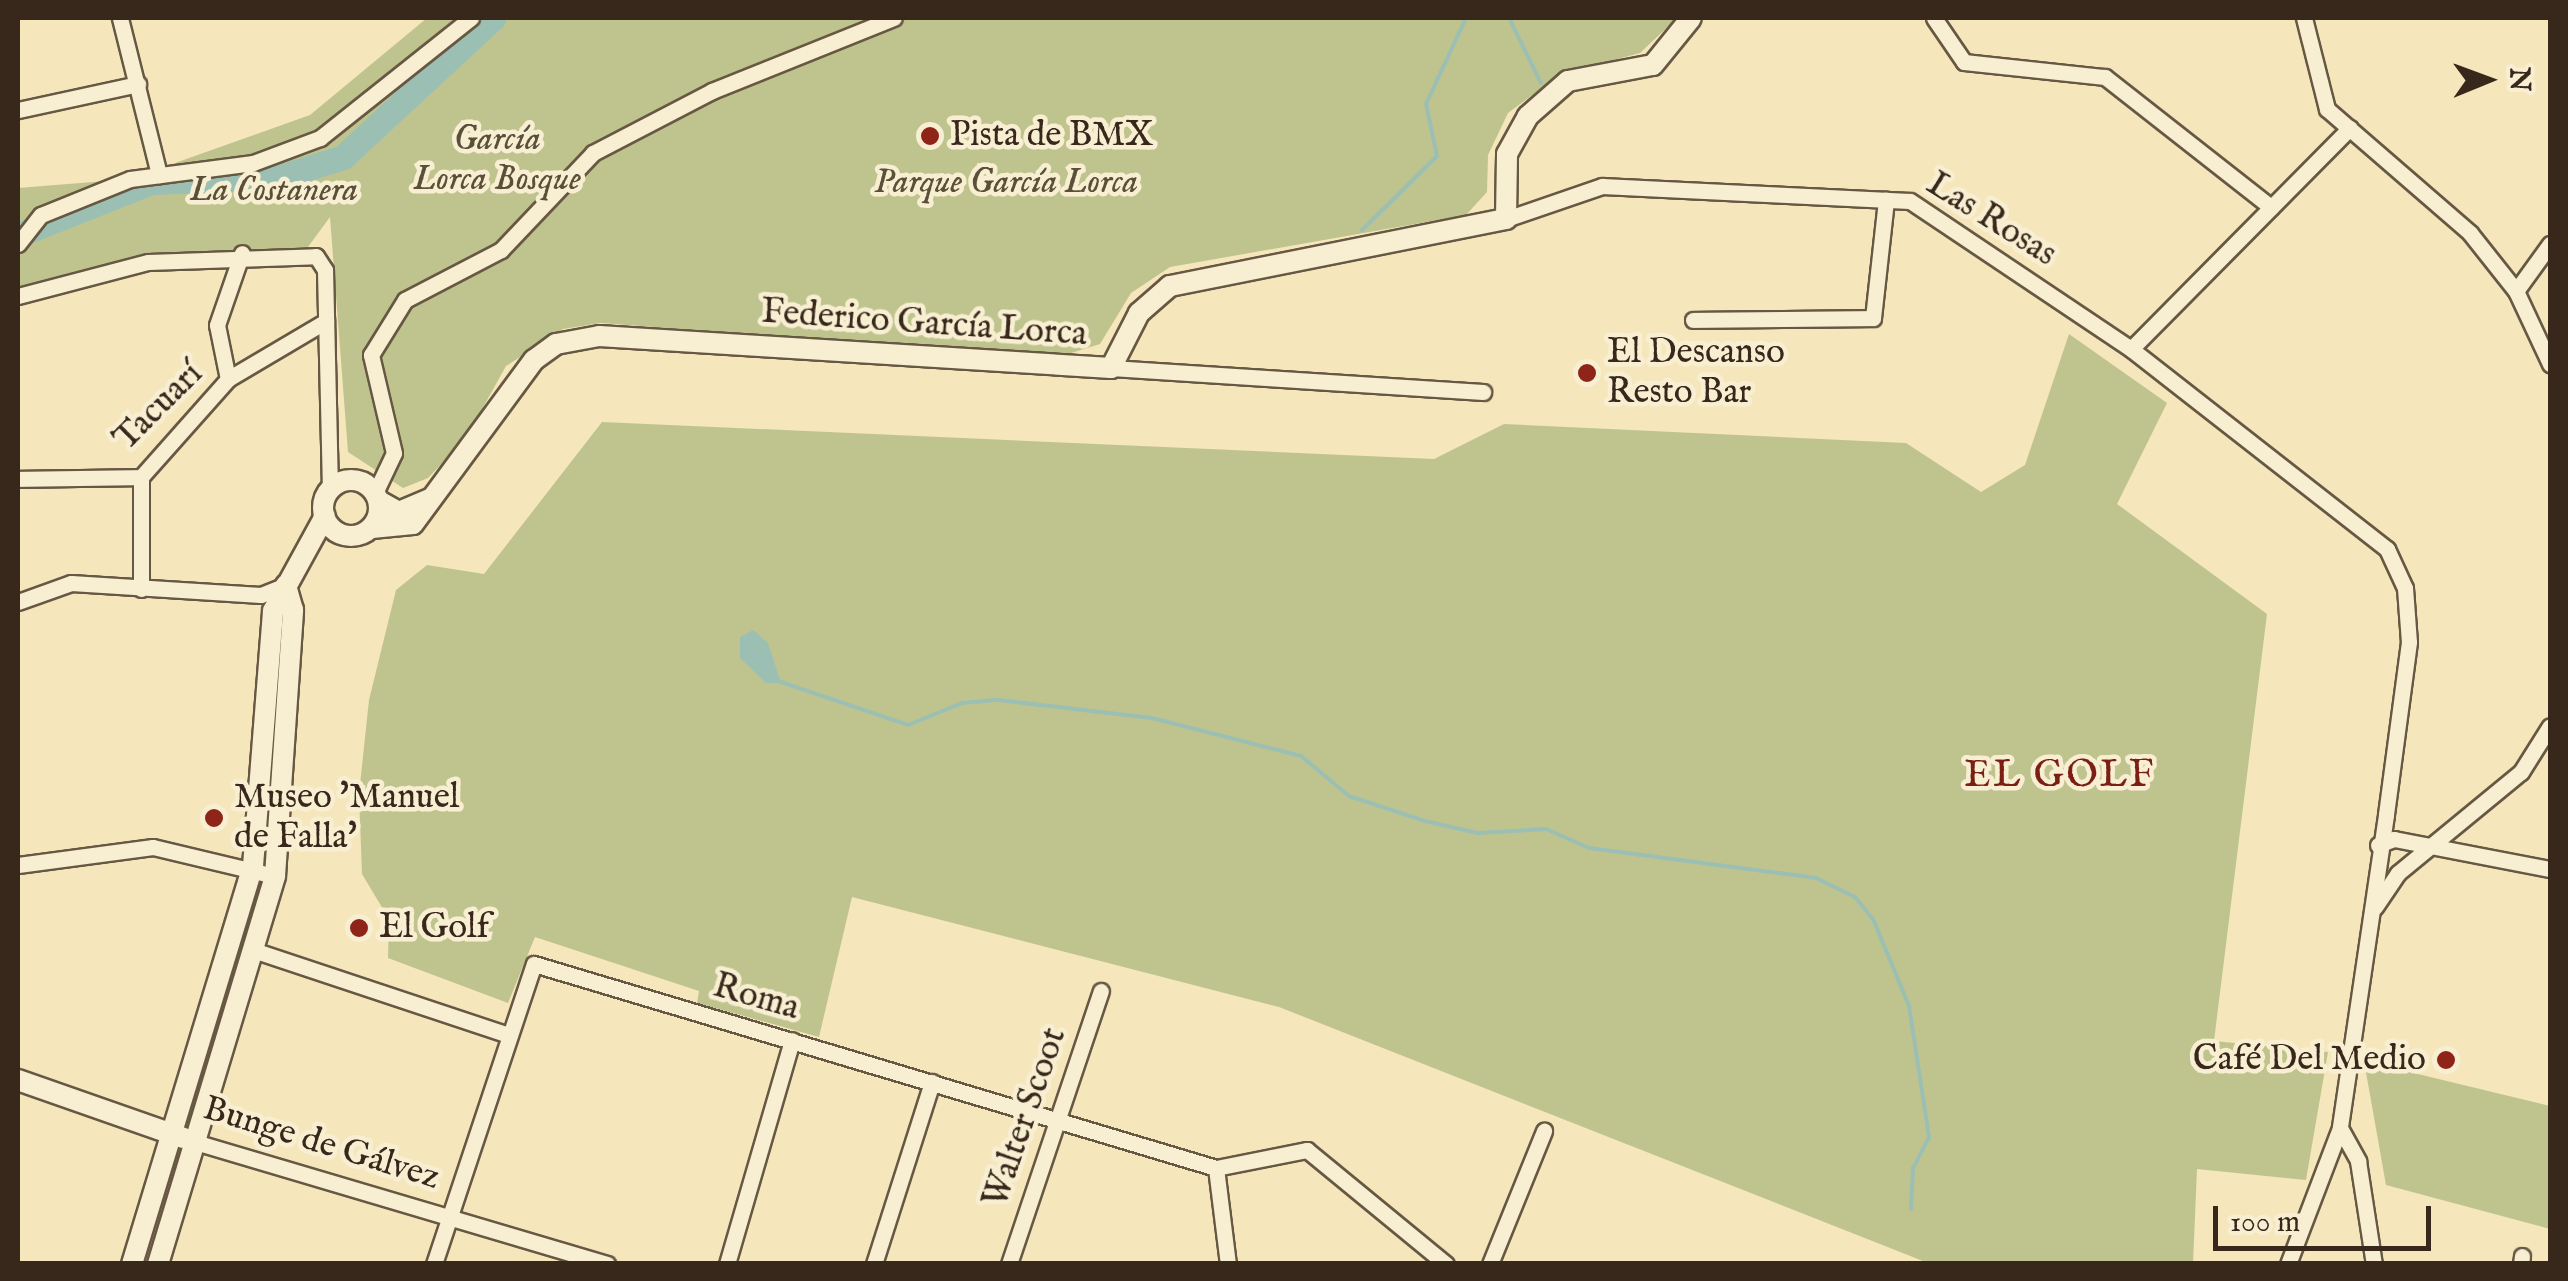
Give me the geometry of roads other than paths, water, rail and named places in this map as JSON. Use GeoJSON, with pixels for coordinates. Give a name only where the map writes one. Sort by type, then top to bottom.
{"type":"FeatureCollection","features":[{"type":"Feature","properties":{"kind":"street"},"geometry":{"type":"LineString","coordinates":[[120,18],[159,175]]}},
{"type":"Feature","properties":{"kind":"street"},"geometry":{"type":"LineString","coordinates":[[18,244],[41,215],[159,175],[253,162],[320,138],[471,18]]}},
{"type":"Feature","properties":{"kind":"street"},"geometry":{"type":"LineString","coordinates":[[372,528],[377,497],[394,453],[371,355],[405,300],[500,250],[593,153],[712,91],[894,18]]}},
{"type":"Feature","properties":{"kind":"street"},"geometry":{"type":"LineString","coordinates":[[1506,219],[1507,154],[1528,116],[1568,81],[1653,65],[1691,18]]}},
{"type":"Feature","properties":{"kind":"street"},"geometry":{"type":"LineString","coordinates":[[1934,18],[1964,62],[2105,77],[2271,208]]}},
{"type":"Feature","properties":{"kind":"street"},"geometry":{"type":"LineString","coordinates":[[2304,18],[2315,87],[2350,128],[2470,233],[2516,291],[2550,364]]}},
{"type":"Feature","properties":{"kind":"street"},"geometry":{"type":"LineString","coordinates":[[18,110],[138,84]]}},
{"type":"Feature","properties":{"kind":"street"},"geometry":{"type":"LineString","coordinates":[[2131,349],[2350,128]]}},
{"type":"Feature","properties":{"kind":"street","name":"Las Rosas"},"geometry":{"type":"LineString","coordinates":[[1111,368],[1139,313],[1170,286],[1506,219],[1602,186],[1910,201],[2131,349],[2387,549],[2405,588],[2408,642],[2377,865]]}},
{"type":"Feature","properties":{"kind":"street"},"geometry":{"type":"LineString","coordinates":[[1693,320],[1873,318],[1886,200]]}},
{"type":"Feature","properties":{"kind":"street"},"geometry":{"type":"LineString","coordinates":[[2516,291],[2550,244]]}},
{"type":"Feature","properties":{"kind":"street"},"geometry":{"type":"LineString","coordinates":[[18,296],[148,262],[242,253],[305,251],[324,270],[330,490],[324,516],[273,611],[253,866],[132,1264]]}},
{"type":"Feature","properties":{"kind":"street"},"geometry":{"type":"LineString","coordinates":[[228,379],[217,325],[242,253]]}},
{"type":"Feature","properties":{"kind":"street","name":"Tacuarí"},"geometry":{"type":"LineString","coordinates":[[18,479],[141,478],[228,379],[326,321]]}},
{"type":"Feature","properties":{"kind":"street","name":"Federico García Lorca"},"geometry":{"type":"LineString","coordinates":[[286,585],[344,536],[372,528],[414,524],[534,360],[578,338],[1483,392]]}},
{"type":"Feature","properties":{"kind":"street"},"geometry":{"type":"LineString","coordinates":[[141,478],[142,589]]}},
{"type":"Feature","properties":{"kind":"street"},"geometry":{"type":"LineString","coordinates":[[330,490],[354,480],[399,512],[436,495]]}},
{"type":"Feature","properties":{"kind":"street"},"geometry":{"type":"LineString","coordinates":[[324,516],[344,536]]}},
{"type":"Feature","properties":{"kind":"street"},"geometry":{"type":"LineString","coordinates":[[18,602],[48,585],[260,594],[286,585]]}},
{"type":"Feature","properties":{"kind":"street"},"geometry":{"type":"LineString","coordinates":[[158,1264],[256,951],[275,876],[294,610],[286,585]]}},
{"type":"Feature","properties":{"kind":"street"},"geometry":{"type":"LineString","coordinates":[[2370,915],[2402,869],[2437,849],[2521,772],[2550,726]]}},
{"type":"Feature","properties":{"kind":"street"},"geometry":{"type":"LineString","coordinates":[[2386,815],[2400,840],[2402,869]]}},
{"type":"Feature","properties":{"kind":"street"},"geometry":{"type":"LineString","coordinates":[[2464,824],[2466,854]]}},
{"type":"Feature","properties":{"kind":"street"},"geometry":{"type":"LineString","coordinates":[[2378,845],[2400,840],[2550,868]]}},
{"type":"Feature","properties":{"kind":"street"},"geometry":{"type":"LineString","coordinates":[[18,865],[154,847],[253,866],[275,876]]}},
{"type":"Feature","properties":{"kind":"street"},"geometry":{"type":"LineString","coordinates":[[2288,1264],[2340,1128],[2377,865],[2402,869]]}},
{"type":"Feature","properties":{"kind":"street"},"geometry":{"type":"LineString","coordinates":[[256,951],[509,1035]]}},
{"type":"Feature","properties":{"kind":"street","name":"Roma"},"geometry":{"type":"LineString","coordinates":[[434,1264],[534,964],[1216,1168]]}},
{"type":"Feature","properties":{"kind":"street","name":"Walter Scoot"},"geometry":{"type":"LineString","coordinates":[[1009,1264],[1054,1119],[1101,991]]}},
{"type":"Feature","properties":{"kind":"street"},"geometry":{"type":"LineString","coordinates":[[727,1264],[792,1040]]}},
{"type":"Feature","properties":{"kind":"street","name":"Bunge de Gálvez"},"geometry":{"type":"LineString","coordinates":[[18,1080],[195,1142],[607,1264]]}},
{"type":"Feature","properties":{"kind":"street"},"geometry":{"type":"LineString","coordinates":[[874,1264],[932,1082]]}},
{"type":"Feature","properties":{"kind":"street"},"geometry":{"type":"LineString","coordinates":[[2340,1128],[2363,1180],[2374,1264]]}},
{"type":"Feature","properties":{"kind":"street"},"geometry":{"type":"LineString","coordinates":[[1490,1264],[1544,1130]]}},
{"type":"Feature","properties":{"kind":"street"},"geometry":{"type":"LineString","coordinates":[[1228,1264],[1216,1168],[1307,1150],[1446,1264]]}},
{"type":"Feature","properties":{"kind":"water"},"geometry":{"type":"Polygon","coordinates":[[[753,630],[768,643],[781,683],[766,683],[740,658],[740,637],[753,630]]]}},
{"type":"Feature","properties":{"kind":"waterway"},"geometry":{"type":"LineString","coordinates":[[18,235],[151,182],[280,177],[343,157],[493,18]]}},
{"type":"Feature","properties":{"kind":"waterway"},"geometry":{"type":"LineString","coordinates":[[1362,230],[1437,156],[1426,104],[1466,18]]}},
{"type":"Feature","properties":{"kind":"waterway"},"geometry":{"type":"LineString","coordinates":[[1509,18],[1541,83]]}},
{"type":"Feature","properties":{"kind":"waterway"},"geometry":{"type":"LineString","coordinates":[[778,681],[908,725],[962,703],[998,700],[1152,718],[1301,756],[1349,796],[1425,821],[1478,833],[1546,829],[1589,848],[1816,878],[1855,897],[1873,919],[1909,1006],[1929,1137],[1913,1168],[1911,1209]]}},
{"type":"Feature","properties":{"kind":"place","name":"Pista de BMX"},"geometry":{"type":"Point","coordinates":[930,136]}},
{"type":"Feature","properties":{"kind":"place","name":"El Descanso Resto Bar"},"geometry":{"type":"Point","coordinates":[1587,373]}},
{"type":"Feature","properties":{"kind":"place","name":"Museo 'Manuel de Falla'"},"geometry":{"type":"Point","coordinates":[214,818]}},
{"type":"Feature","properties":{"kind":"place","name":"El Golf"},"geometry":{"type":"Point","coordinates":[359,928]}},
{"type":"Feature","properties":{"kind":"place","name":"Café Del Medio"},"geometry":{"type":"Point","coordinates":[2446,1060]}},
{"type":"Feature","properties":{"kind":"district","name":"EL GOLF"},"geometry":{"type":"Point","coordinates":[2060,777]}},
{"type":"Feature","properties":{"kind":"park label","name":"García Lorca Bosque"},"geometry":{"type":"Point","coordinates":[497,160]}},
{"type":"Feature","properties":{"kind":"park label","name":"Parque García Lorca"},"geometry":{"type":"Point","coordinates":[1006,183]}},
{"type":"Feature","properties":{"kind":"park label","name":"La Costanera"},"geometry":{"type":"Point","coordinates":[274,191]}}]}
